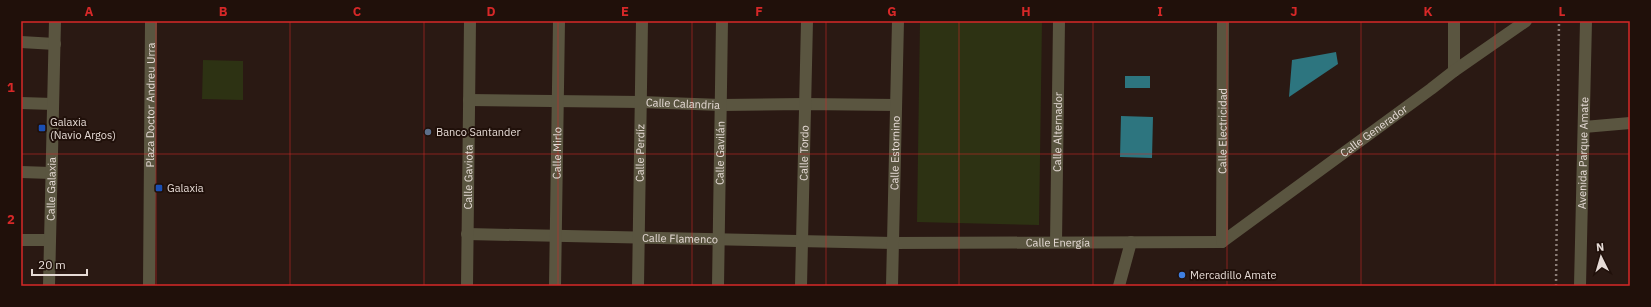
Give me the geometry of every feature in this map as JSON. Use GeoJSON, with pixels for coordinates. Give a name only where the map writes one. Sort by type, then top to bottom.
{"type":"FeatureCollection","features":[{"type":"Feature","properties":{"kind":"street","name":"Calle Galaxia"},"geometry":{"type":"LineString","coordinates":[[48,286],[55,21]]}},
{"type":"Feature","properties":{"kind":"street","name":"Plaza Doctor Andreu Urra"},"geometry":{"type":"LineString","coordinates":[[149,286],[151,21]]}},
{"type":"Feature","properties":{"kind":"street","name":"Calle Gaviota"},"geometry":{"type":"LineString","coordinates":[[467,286],[470,21]]}},
{"type":"Feature","properties":{"kind":"street","name":"Calle Mirlo"},"geometry":{"type":"LineString","coordinates":[[555,286],[559,21]]}},
{"type":"Feature","properties":{"kind":"street","name":"Calle Perdíz"},"geometry":{"type":"LineString","coordinates":[[638,286],[642,21]]}},
{"type":"Feature","properties":{"kind":"street","name":"Calle Gavilán"},"geometry":{"type":"LineString","coordinates":[[718,286],[722,21]]}},
{"type":"Feature","properties":{"kind":"street","name":"Calle Tordo"},"geometry":{"type":"LineString","coordinates":[[801,286],[806,21]]}},
{"type":"Feature","properties":{"kind":"street","name":"Calle Estornino"},"geometry":{"type":"LineString","coordinates":[[892,286],[898,21]]}},
{"type":"Feature","properties":{"kind":"street","name":"Calle Alternador"},"geometry":{"type":"LineString","coordinates":[[1056,242],[1058,21]]}},
{"type":"Feature","properties":{"kind":"street","name":"Calle Electricidad"},"geometry":{"type":"LineString","coordinates":[[1222,242],[1223,21]]}},
{"type":"Feature","properties":{"kind":"street"},"geometry":{"type":"LineString","coordinates":[[1454,21],[1454,71]]}},
{"type":"Feature","properties":{"kind":"street","name":"Calle Generador"},"geometry":{"type":"LineString","coordinates":[[1222,242],[1454,71],[1526,21]]}},
{"type":"Feature","properties":{"kind":"street","name":"Avenida Parque Amate"},"geometry":{"type":"LineString","coordinates":[[1580,286],[1586,21]]}},
{"type":"Feature","properties":{"kind":"street"},"geometry":{"type":"LineString","coordinates":[[21,42],[54,44]]}},
{"type":"Feature","properties":{"kind":"street","name":"Calle Calandria"},"geometry":{"type":"LineString","coordinates":[[469,100],[640,102],[721,106],[805,104],[896,105]]}},
{"type":"Feature","properties":{"kind":"street"},"geometry":{"type":"LineString","coordinates":[[21,104],[53,104]]}},
{"type":"Feature","properties":{"kind":"street"},"geometry":{"type":"LineString","coordinates":[[1584,126],[1630,124]]}},
{"type":"Feature","properties":{"kind":"street"},"geometry":{"type":"LineString","coordinates":[[21,172],[51,173]]}},
{"type":"Feature","properties":{"kind":"street","name":"Calle Flamenco"},"geometry":{"type":"LineString","coordinates":[[468,234],[893,243]]}},
{"type":"Feature","properties":{"kind":"street"},"geometry":{"type":"LineString","coordinates":[[21,240],[50,240]]}},
{"type":"Feature","properties":{"kind":"street"},"geometry":{"type":"LineString","coordinates":[[1119,286],[1131,242]]}},
{"type":"Feature","properties":{"kind":"street","name":"Calle Energía"},"geometry":{"type":"LineString","coordinates":[[893,243],[1222,242]]}},
{"type":"Feature","properties":{"kind":"path"},"geometry":{"type":"LineString","coordinates":[[1556,286],[1559,21]]}},
{"type":"Feature","properties":{"kind":"green space"},"geometry":{"type":"Polygon","coordinates":[[[920,21],[1042,21],[1039,225],[917,222],[920,21]]]}},
{"type":"Feature","properties":{"kind":"green space"},"geometry":{"type":"Polygon","coordinates":[[[203,60],[243,61],[243,100],[202,99],[203,60]]]}},
{"type":"Feature","properties":{"kind":"water"},"geometry":{"type":"Polygon","coordinates":[[[1336,52],[1338,64],[1289,97],[1292,60],[1336,52]]]}},
{"type":"Feature","properties":{"kind":"water"},"geometry":{"type":"Polygon","coordinates":[[[1125,76],[1150,76],[1150,88],[1125,88],[1125,76]]]}},
{"type":"Feature","properties":{"kind":"water"},"geometry":{"type":"Polygon","coordinates":[[[1121,116],[1153,117],[1152,158],[1120,157],[1121,116]]]}},
{"type":"Feature","properties":{"kind":"place","name":"Galaxia (Navio Argos)"},"geometry":{"type":"Point","coordinates":[42,128]}},
{"type":"Feature","properties":{"kind":"place","name":"Banco Santander"},"geometry":{"type":"Point","coordinates":[428,132]}},
{"type":"Feature","properties":{"kind":"place","name":"Galaxia"},"geometry":{"type":"Point","coordinates":[159,188]}},
{"type":"Feature","properties":{"kind":"place","name":"Mercadillo Amate"},"geometry":{"type":"Point","coordinates":[1182,275]}}]}
